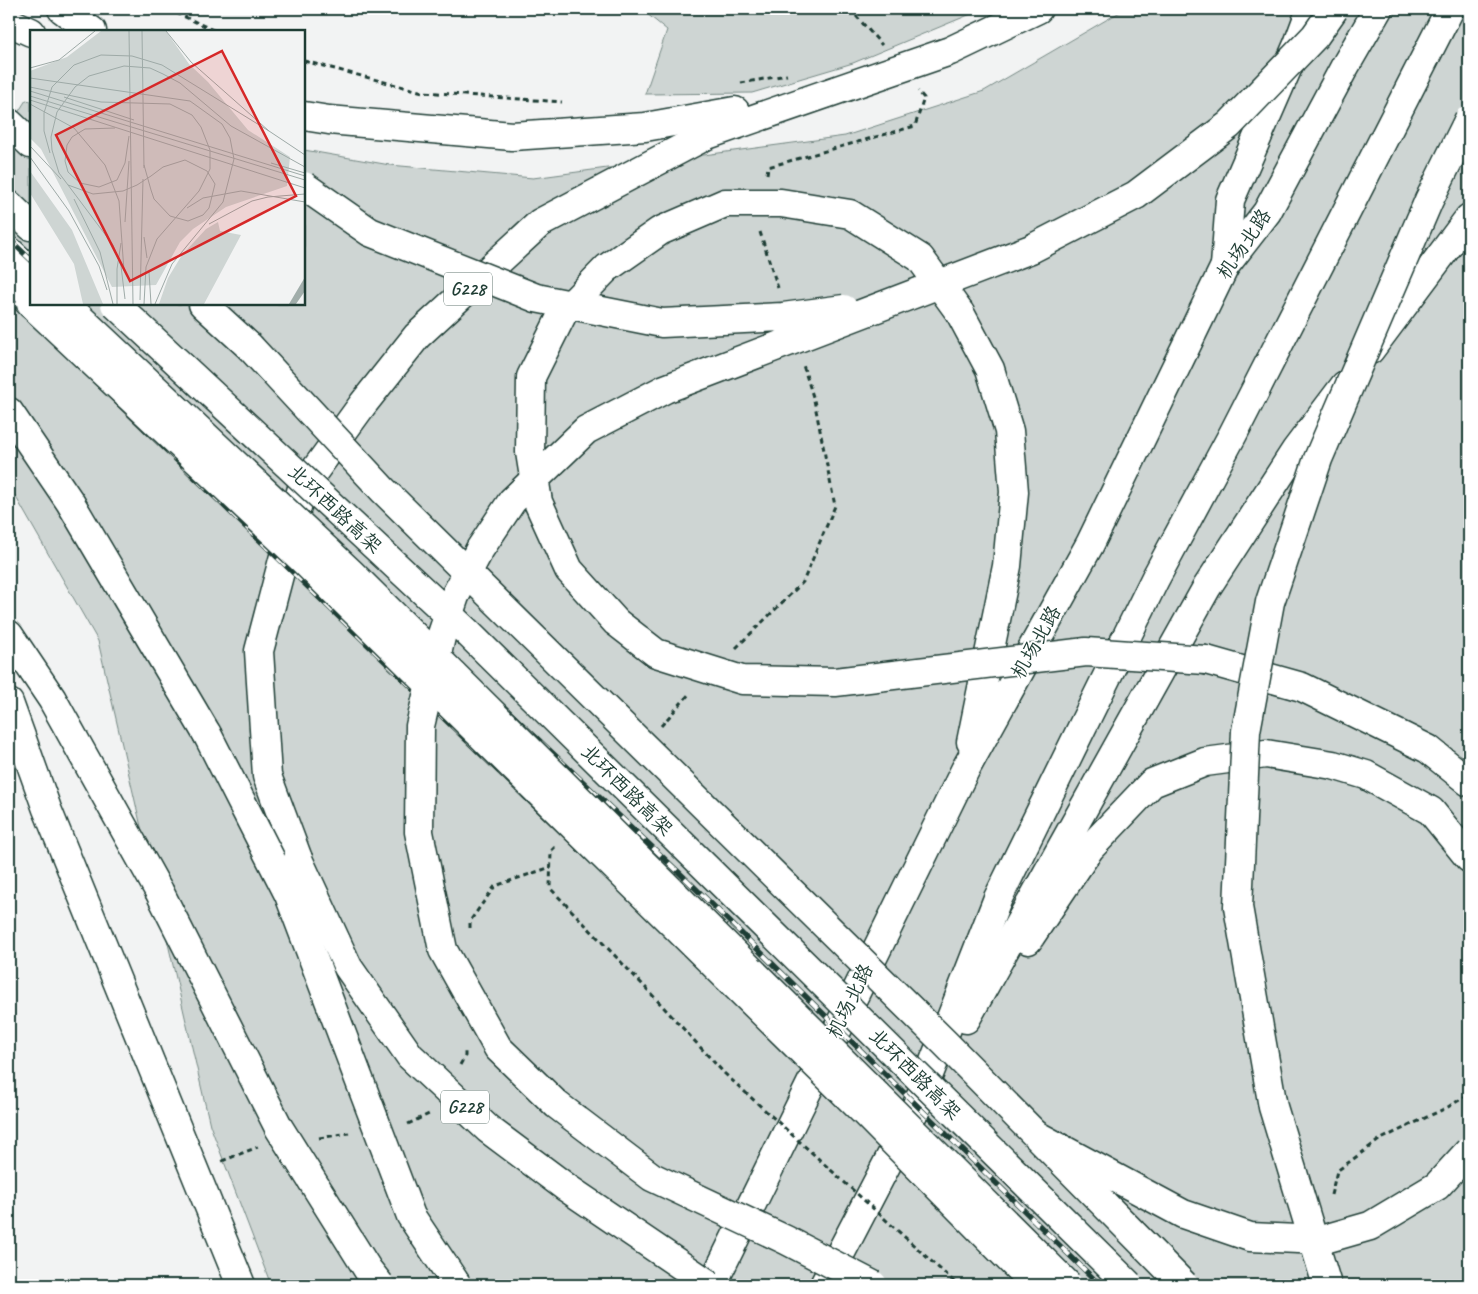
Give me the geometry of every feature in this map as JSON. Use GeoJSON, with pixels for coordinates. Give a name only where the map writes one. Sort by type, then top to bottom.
{"type":"FeatureCollection","features":[{"type":"Feature","properties":{"kind":"main road"},"geometry":{"type":"LineString","coordinates":[[62,9],[91,30]]}},
{"type":"Feature","properties":{"kind":"main road","name":"G228"},"geometry":{"type":"LineString","coordinates":[[711,1285],[567,1188],[496,1134],[410,1056],[348,967],[298,859],[267,776],[258,651],[302,488],[363,404],[417,336],[540,223],[707,135],[950,51],[1038,9]]}},
{"type":"Feature","properties":{"kind":"main road"},"geometry":{"type":"LineString","coordinates":[[1225,266],[1230,200],[1312,9]]}},
{"type":"Feature","properties":{"kind":"main road"},"geometry":{"type":"LineString","coordinates":[[873,1285],[786,1240],[652,1177],[557,1105],[498,1048],[443,950],[419,832],[420,726],[441,637],[455,596],[480,549],[512,501],[586,430],[666,389],[1031,249],[1136,196],[1230,125],[1316,36],[1334,9]]}},
{"type":"Feature","properties":{"kind":"main road","name":"机场北路"},"geometry":{"type":"LineString","coordinates":[[711,1285],[965,770],[1090,544],[1225,266],[1267,212],[1344,68],[1378,9]]}},
{"type":"Feature","properties":{"kind":"main road"},"geometry":{"type":"LineString","coordinates":[[915,1110],[998,898],[1155,579],[1233,434],[1450,9]]}},
{"type":"Feature","properties":{"kind":"main road"},"geometry":{"type":"LineString","coordinates":[[9,22],[30,32]]}},
{"type":"Feature","properties":{"kind":"main road"},"geometry":{"type":"LineString","coordinates":[[305,116],[329,120],[512,136],[645,127],[818,97]]}},
{"type":"Feature","properties":{"kind":"main road"},"geometry":{"type":"LineString","coordinates":[[1328,1285],[1273,1107],[1238,907],[1246,731],[1270,602],[1318,459],[1429,200],[1469,119]]}},
{"type":"Feature","properties":{"kind":"main road"},"geometry":{"type":"LineString","coordinates":[[9,123],[30,143]]}},
{"type":"Feature","properties":{"kind":"main road"},"geometry":{"type":"LineString","coordinates":[[305,187],[370,232],[536,298],[662,323],[783,317],[892,302]]}},
{"type":"Feature","properties":{"kind":"main road"},"geometry":{"type":"LineString","coordinates":[[965,770],[1007,566],[1014,492],[1009,431],[990,369],[960,313],[920,258],[850,214],[781,203],[725,203],[660,231],[608,268],[563,313],[531,377],[530,452],[538,502],[570,570],[616,622],[656,653],[742,680],[835,682],[1086,652],[1206,660],[1302,688],[1428,749],[1469,782]]}},
{"type":"Feature","properties":{"kind":"main road"},"geometry":{"type":"LineString","coordinates":[[9,205],[30,225]]}},
{"type":"Feature","properties":{"kind":"main road"},"geometry":{"type":"LineString","coordinates":[[824,1285],[915,1110],[1206,587],[1296,450],[1469,218]]}},
{"type":"Feature","properties":{"kind":"main road"},"geometry":{"type":"LineString","coordinates":[[9,251],[30,271]]}},
{"type":"Feature","properties":{"kind":"main road"},"geometry":{"type":"LineString","coordinates":[[9,282],[30,303]]}},
{"type":"Feature","properties":{"kind":"main road"},"geometry":{"type":"LineString","coordinates":[[32,305],[302,559],[864,1112],[1035,1285]]}},
{"type":"Feature","properties":{"kind":"main road","name":"北环西路高架"},"geometry":{"type":"LineString","coordinates":[[66,305],[352,573],[1068,1285]]}},
{"type":"Feature","properties":{"kind":"main road","name":"北环西路高架"},"geometry":{"type":"LineString","coordinates":[[115,305],[466,631],[1129,1285]]}},
{"type":"Feature","properties":{"kind":"main road"},"geometry":{"type":"LineString","coordinates":[[204,305],[250,347],[383,490],[945,1043],[1184,1285]]}},
{"type":"Feature","properties":{"kind":"main road"},"geometry":{"type":"LineString","coordinates":[[9,412],[70,502],[212,742],[289,895],[410,1216],[457,1285]]}},
{"type":"Feature","properties":{"kind":"main road"},"geometry":{"type":"LineString","coordinates":[[9,634],[52,699],[158,891],[280,1128],[368,1270],[380,1285]]}},
{"type":"Feature","properties":{"kind":"main road"},"geometry":{"type":"LineString","coordinates":[[9,703],[47,809],[241,1285]]}},
{"type":"Feature","properties":{"kind":"main road"},"geometry":{"type":"LineString","coordinates":[[915,1110],[1090,848],[1152,783],[1205,762],[1266,754],[1333,765],[1366,775],[1431,811],[1469,858]]}},
{"type":"Feature","properties":{"kind":"main road"},"geometry":{"type":"LineString","coordinates":[[1036,1136],[1183,1214],[1250,1237],[1321,1240],[1370,1226],[1437,1186],[1469,1151]]}},
{"type":"Feature","properties":{"kind":"path"},"geometry":{"type":"LineString","coordinates":[[168,9],[213,30]]}},
{"type":"Feature","properties":{"kind":"path"},"geometry":{"type":"LineString","coordinates":[[850,9],[886,49]]}},
{"type":"Feature","properties":{"kind":"path"},"geometry":{"type":"LineString","coordinates":[[305,61],[423,92],[566,102]]}},
{"type":"Feature","properties":{"kind":"path"},"geometry":{"type":"LineString","coordinates":[[738,83],[796,73]]}},
{"type":"Feature","properties":{"kind":"path"},"geometry":{"type":"LineString","coordinates":[[766,177],[768,167],[915,126],[924,98],[918,90]]}},
{"type":"Feature","properties":{"kind":"path"},"geometry":{"type":"LineString","coordinates":[[757,224],[778,289]]}},
{"type":"Feature","properties":{"kind":"path"},"geometry":{"type":"LineString","coordinates":[[734,650],[803,582],[834,506],[814,400],[802,363]]}},
{"type":"Feature","properties":{"kind":"path"},"geometry":{"type":"LineString","coordinates":[[660,727],[693,691]]}},
{"type":"Feature","properties":{"kind":"path"},"geometry":{"type":"LineString","coordinates":[[558,844],[551,851],[550,888],[724,1073],[957,1285]]}},
{"type":"Feature","properties":{"kind":"path"},"geometry":{"type":"LineString","coordinates":[[1330,1200],[1337,1171],[1379,1140],[1448,1107],[1469,1094]]}},
{"type":"Feature","properties":{"kind":"shaded area"},"geometry":{"type":"Polygon","coordinates":[[[641,9],[983,9],[853,63],[752,93],[645,94],[667,30],[641,9]]]}},
{"type":"Feature","properties":{"kind":"shaded area"},"geometry":{"type":"Polygon","coordinates":[[[1125,9],[1469,9],[1469,1285],[271,1285],[210,1125],[98,641],[9,485],[9,127],[26,100],[30,101],[30,305],[305,305],[305,150],[390,165],[533,178],[845,136],[984,91],[1125,9]]]}},
{"type":"Feature","properties":{"kind":"railway"},"geometry":{"type":"LineString","coordinates":[[9,239],[30,259]]}},
{"type":"Feature","properties":{"kind":"railway"},"geometry":{"type":"LineString","coordinates":[[9,298],[1030,1285]]}},
{"type":"Feature","properties":{"kind":"railway"},"geometry":{"type":"LineString","coordinates":[[78,305],[687,880],[1100,1285]]}}]}
